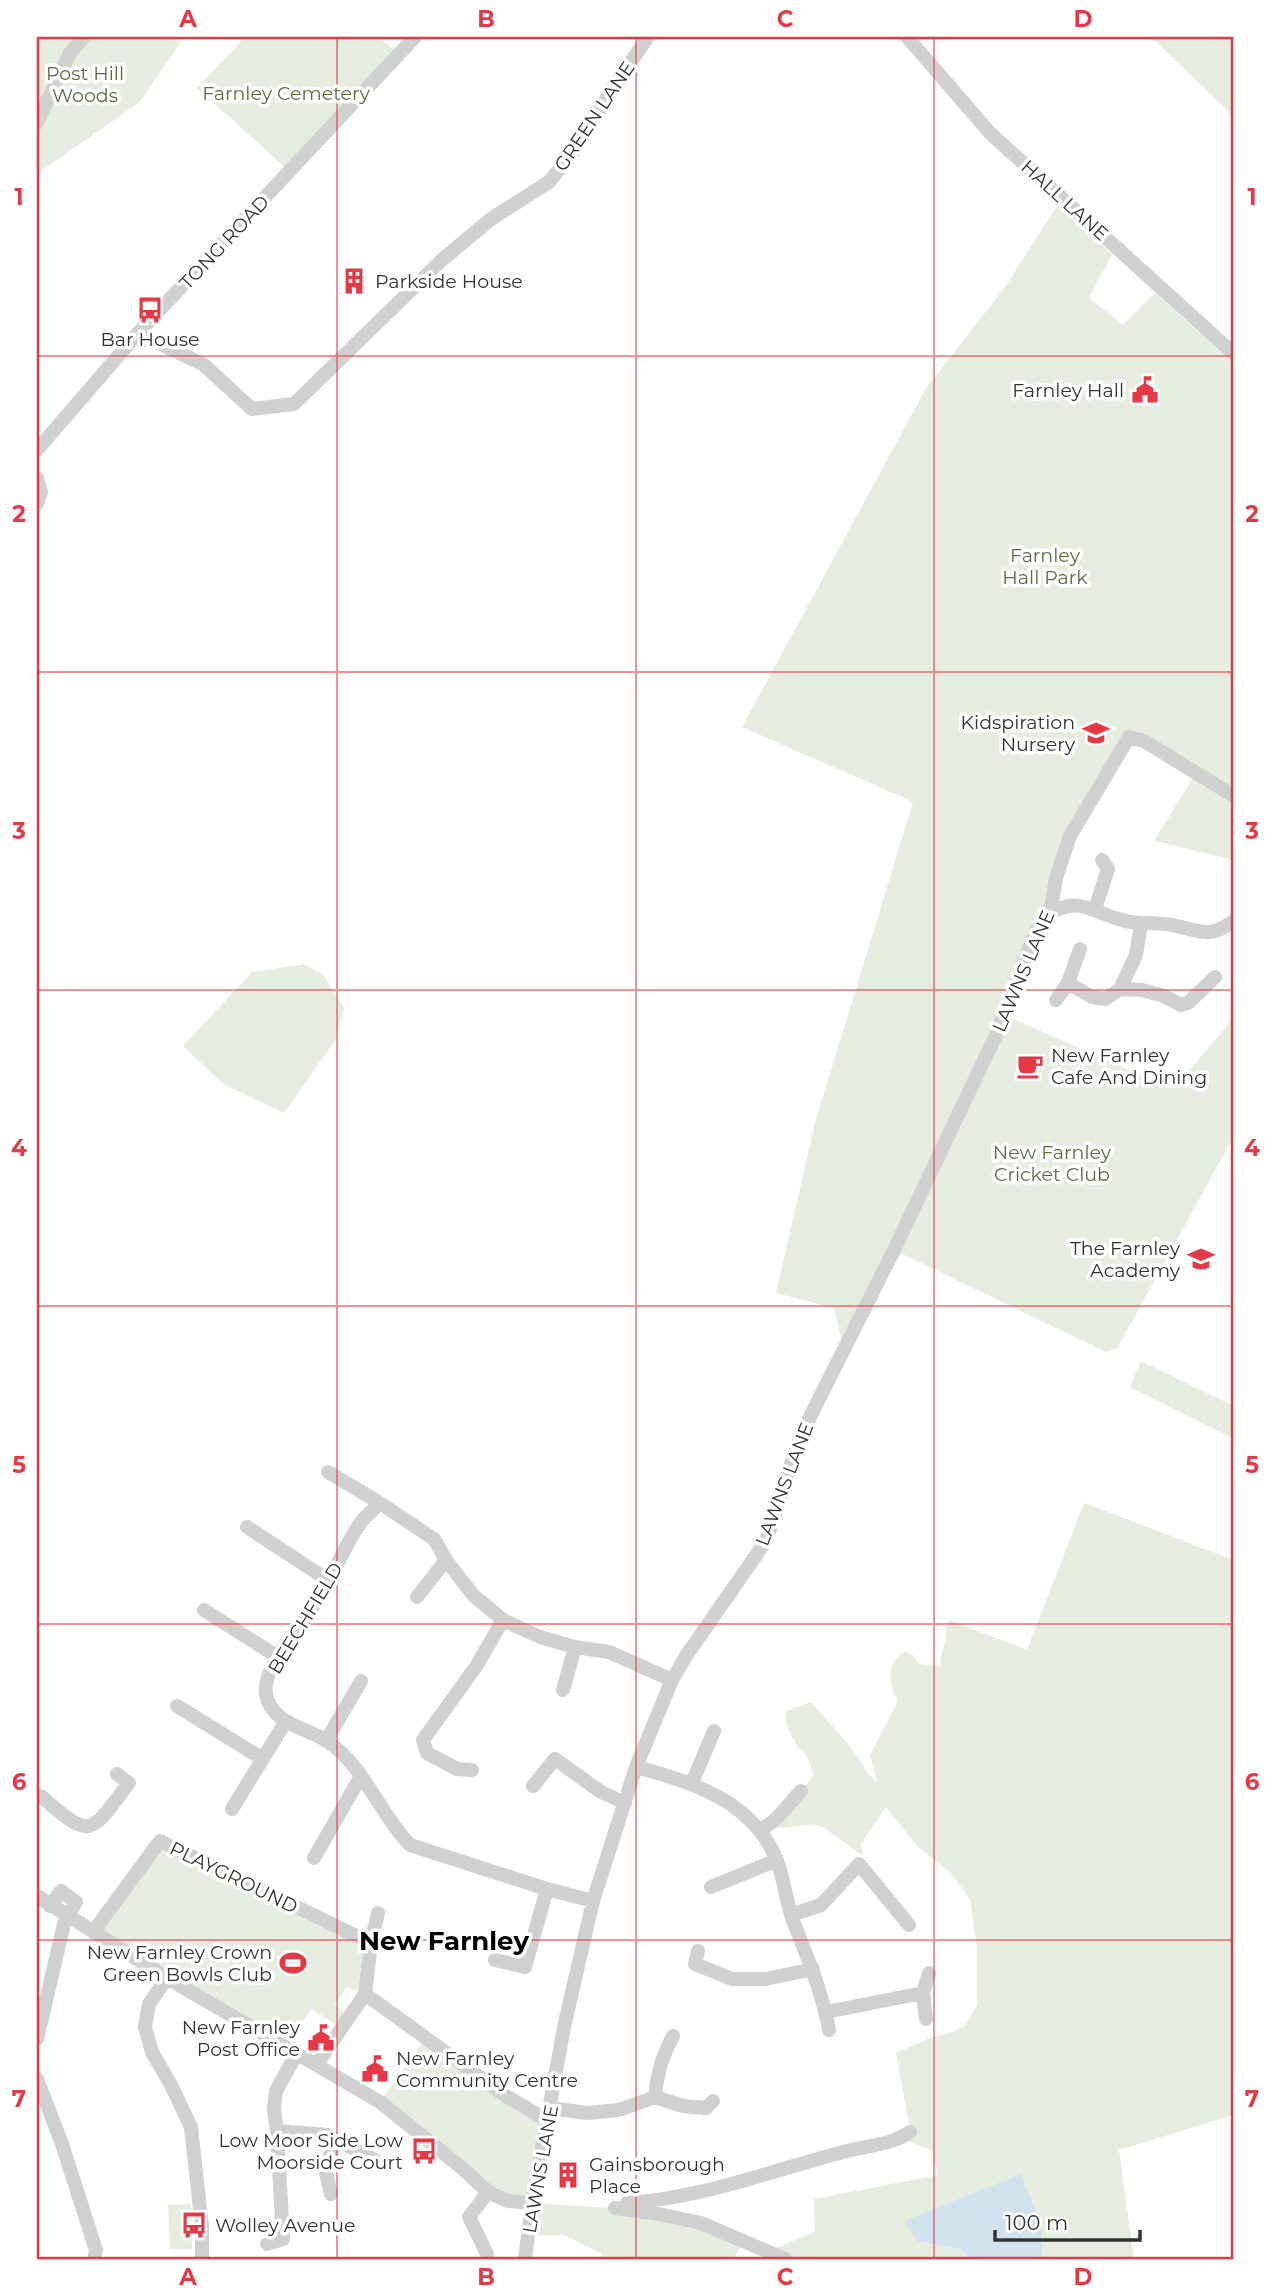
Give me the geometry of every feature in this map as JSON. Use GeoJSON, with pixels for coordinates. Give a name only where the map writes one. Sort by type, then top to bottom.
{"type":"FeatureCollection","features":[{"type":"Feature","properties":{"kind":"street"},"geometry":{"type":"LineString","coordinates":[[37,123],[70,53],[84,37]]}},
{"type":"Feature","properties":{"kind":"street","name":"TONG ROAD"},"geometry":{"type":"LineString","coordinates":[[37,450],[138,332],[415,37]]}},
{"type":"Feature","properties":{"kind":"street","name":"GREEN LANE"},"geometry":{"type":"LineString","coordinates":[[138,332],[204,365],[252,409],[294,404],[443,259],[491,219],[550,182],[574,151],[648,37]]}},
{"type":"Feature","properties":{"kind":"street","name":"HALL LANE"},"geometry":{"type":"LineString","coordinates":[[907,37],[990,133],[1234,354]]}},
{"type":"Feature","properties":{"kind":"street"},"geometry":{"type":"LineString","coordinates":[[37,478],[41,492],[37,504]]}},
{"type":"Feature","properties":{"kind":"street","name":"LAWNS LANE"},"geometry":{"type":"LineString","coordinates":[[525,2259],[564,2027],[593,1901],[636,1767],[686,1656],[766,1541],[797,1446],[996,1035],[1038,928],[1050,914],[1056,878],[1070,836],[1129,737],[1144,741],[1234,796]]}},
{"type":"Feature","properties":{"kind":"street"},"geometry":{"type":"LineString","coordinates":[[1095,909],[1111,866]]}},
{"type":"Feature","properties":{"kind":"street"},"geometry":{"type":"LineString","coordinates":[[1050,914],[1062,906],[1076,905],[1095,909],[1121,920],[1206,932],[1220,930],[1234,921]]}},
{"type":"Feature","properties":{"kind":"street"},"geometry":{"type":"LineString","coordinates":[[1068,984],[1092,997],[1105,999],[1120,989],[1136,955],[1141,923]]}},
{"type":"Feature","properties":{"kind":"street"},"geometry":{"type":"LineString","coordinates":[[1056,1000],[1068,984],[1080,948]]}},
{"type":"Feature","properties":{"kind":"street"},"geometry":{"type":"LineString","coordinates":[[1120,989],[1142,990],[1181,1004],[1188,1003],[1215,977]]}},
{"type":"Feature","properties":{"kind":"street"},"geometry":{"type":"LineString","coordinates":[[328,1472],[434,1539],[446,1560],[473,1595],[503,1620],[540,1637],[575,1647],[609,1651],[673,1680]]}},
{"type":"Feature","properties":{"kind":"street","name":"BEECHFIELD"},"geometry":{"type":"LineString","coordinates":[[380,1503],[361,1522],[317,1601],[278,1657],[269,1677],[266,1694],[273,1709],[286,1721],[327,1741],[348,1759],[395,1829],[410,1845],[593,1901]]}},
{"type":"Feature","properties":{"kind":"street"},"geometry":{"type":"LineString","coordinates":[[247,1527],[328,1580]]}},
{"type":"Feature","properties":{"kind":"street"},"geometry":{"type":"LineString","coordinates":[[417,1597],[446,1560]]}},
{"type":"Feature","properties":{"kind":"street"},"geometry":{"type":"LineString","coordinates":[[204,1610],[278,1657]]}},
{"type":"Feature","properties":{"kind":"street"},"geometry":{"type":"LineString","coordinates":[[472,1770],[457,1769],[427,1754],[424,1740],[477,1665],[503,1620]]}},
{"type":"Feature","properties":{"kind":"street"},"geometry":{"type":"LineString","coordinates":[[563,1690],[575,1647]]}},
{"type":"Feature","properties":{"kind":"street"},"geometry":{"type":"LineString","coordinates":[[327,1741],[362,1681]]}},
{"type":"Feature","properties":{"kind":"street"},"geometry":{"type":"LineString","coordinates":[[177,1706],[263,1759]]}},
{"type":"Feature","properties":{"kind":"street"},"geometry":{"type":"LineString","coordinates":[[232,1810],[286,1721]]}},
{"type":"Feature","properties":{"kind":"street"},"geometry":{"type":"LineString","coordinates":[[692,1783],[717,1737]]}},
{"type":"Feature","properties":{"kind":"street"},"geometry":{"type":"LineString","coordinates":[[547,1745],[555,1759],[601,1792],[625,1803]]}},
{"type":"Feature","properties":{"kind":"street"},"geometry":{"type":"LineString","coordinates":[[533,1786],[555,1759]]}},
{"type":"Feature","properties":{"kind":"street"},"geometry":{"type":"LineString","coordinates":[[636,1767],[692,1783],[729,1801],[760,1831],[777,1860],[791,1915],[813,1969],[829,2030]]}},
{"type":"Feature","properties":{"kind":"street"},"geometry":{"type":"LineString","coordinates":[[37,1795],[70,1822],[85,1828],[97,1824],[129,1783],[117,1774]]}},
{"type":"Feature","properties":{"kind":"street"},"geometry":{"type":"LineString","coordinates":[[314,1858],[361,1776]]}},
{"type":"Feature","properties":{"kind":"street"},"geometry":{"type":"LineString","coordinates":[[760,1831],[777,1818],[801,1791]]}},
{"type":"Feature","properties":{"kind":"street","name":"PLAYGROUND"},"geometry":{"type":"LineString","coordinates":[[93,1932],[160,1842],[371,1943]]}},
{"type":"Feature","properties":{"kind":"street"},"geometry":{"type":"LineString","coordinates":[[711,1887],[777,1860]]}},
{"type":"Feature","properties":{"kind":"street"},"geometry":{"type":"LineString","coordinates":[[791,1915],[821,1905],[859,1864],[909,1925]]}},
{"type":"Feature","properties":{"kind":"street"},"geometry":{"type":"LineString","coordinates":[[495,1961],[525,1967],[547,1889]]}},
{"type":"Feature","properties":{"kind":"street"},"geometry":{"type":"LineString","coordinates":[[37,1896],[66,1917],[167,1978],[380,2102],[488,2192],[508,2201],[533,2203]]}},
{"type":"Feature","properties":{"kind":"street"},"geometry":{"type":"LineString","coordinates":[[317,2064],[365,1994],[371,1943],[378,1913]]}},
{"type":"Feature","properties":{"kind":"street"},"geometry":{"type":"LineString","coordinates":[[37,2039],[39,2012],[66,1917]]}},
{"type":"Feature","properties":{"kind":"street"},"geometry":{"type":"LineString","coordinates":[[694,1963],[732,1979],[766,1979],[813,1969]]}},
{"type":"Feature","properties":{"kind":"street"},"geometry":{"type":"LineString","coordinates":[[926,2019],[923,1993],[929,1973]]}},
{"type":"Feature","properties":{"kind":"street"},"geometry":{"type":"LineString","coordinates":[[167,1978],[149,2004],[145,2027],[152,2052],[191,2127],[202,2227],[202,2259]]}},
{"type":"Feature","properties":{"kind":"street"},"geometry":{"type":"LineString","coordinates":[[826,2012],[923,1993]]}},
{"type":"Feature","properties":{"kind":"street"},"geometry":{"type":"LineString","coordinates":[[365,1994],[506,2096],[540,2116],[549,2112],[619,2110],[655,2097],[683,2106],[706,2108],[713,2101]]}},
{"type":"Feature","properties":{"kind":"street"},"geometry":{"type":"LineString","coordinates":[[655,2097],[661,2058],[673,2036]]}},
{"type":"Feature","properties":{"kind":"street"},"geometry":{"type":"LineString","coordinates":[[267,2244],[283,2239],[274,2109],[276,2091],[297,2053]]}},
{"type":"Feature","properties":{"kind":"street"},"geometry":{"type":"LineString","coordinates":[[37,2079],[62,2144],[96,2250],[94,2259]]}},
{"type":"Feature","properties":{"kind":"street"},"geometry":{"type":"LineString","coordinates":[[277,2131],[328,2135],[382,2164]]}},
{"type":"Feature","properties":{"kind":"street"},"geometry":{"type":"LineString","coordinates":[[785,2259],[701,2223],[620,2209],[627,2203],[677,2198],[772,2173],[902,2138],[910,2132]]}},
{"type":"Feature","properties":{"kind":"street"},"geometry":{"type":"LineString","coordinates":[[331,2194],[324,2169],[336,2140]]}},
{"type":"Feature","properties":{"kind":"street"},"geometry":{"type":"LineString","coordinates":[[487,2254],[470,2217],[488,2192]]}},
{"type":"Feature","properties":{"kind":"green space","name":"Post Hill Woods"},"geometry":{"type":"Polygon","coordinates":[[[37,37],[184,37],[140,102],[41,171],[37,182],[37,37]]]}},
{"type":"Feature","properties":{"kind":"green space","name":"Farnley Cemetery"},"geometry":{"type":"Polygon","coordinates":[[[245,37],[378,37],[399,54],[290,172],[197,88],[245,37]]]}},
{"type":"Feature","properties":{"kind":"green space"},"geometry":{"type":"Polygon","coordinates":[[[1151,37],[1234,37],[1234,117],[1151,37]]]}},
{"type":"Feature","properties":{"kind":"green space","name":"Farnley Hall Park"},"geometry":{"type":"Polygon","coordinates":[[[1057,206],[1112,254],[1089,298],[1123,325],[1155,293],[1234,364],[1234,860],[1154,841],[1196,773],[1129,737],[1056,878],[1004,1015],[1173,1089],[1234,1018],[1234,1136],[1117,1349],[1106,1352],[894,1250],[844,1351],[834,1308],[776,1293],[815,1123],[913,802],[742,727],[926,388],[1005,287],[1057,206]]]}},
{"type":"Feature","properties":{"kind":"green space"},"geometry":{"type":"Polygon","coordinates":[[[304,964],[324,976],[344,1008],[336,1039],[284,1113],[223,1084],[183,1046],[252,972],[304,964]]]}},
{"type":"Feature","properties":{"kind":"green space"},"geometry":{"type":"Polygon","coordinates":[[[1141,1361],[1234,1406],[1234,1439],[1130,1387],[1141,1361]]]}},
{"type":"Feature","properties":{"kind":"green space"},"geometry":{"type":"Polygon","coordinates":[[[1084,1503],[1234,1560],[1234,2115],[1119,2150],[1134,2259],[1042,2259],[1042,2227],[917,2241],[960,2249],[972,2259],[785,2259],[768,2252],[815,2231],[814,2199],[938,2175],[932,2151],[902,2138],[910,2131],[896,2053],[965,2025],[977,2005],[977,1948],[970,1900],[951,1873],[917,1846],[886,1807],[861,1844],[863,1856],[823,1827],[812,1824],[760,1831],[814,1775],[807,1756],[796,1745],[786,1724],[786,1711],[811,1702],[850,1746],[869,1775],[877,1781],[870,1755],[896,1705],[897,1698],[891,1679],[895,1660],[905,1652],[913,1655],[919,1664],[940,1666],[949,1620],[1027,1650],[1084,1503]]]}},
{"type":"Feature","properties":{"kind":"green space"},"geometry":{"type":"Polygon","coordinates":[[[160,1841],[371,1943],[365,1994],[347,1987],[334,2005],[350,2016],[342,2028],[311,2009],[286,2047],[93,1932],[160,1841]]]}},
{"type":"Feature","properties":{"kind":"green space"},"geometry":{"type":"Polygon","coordinates":[[[425,2039],[540,2116],[533,2203],[626,2209],[744,2241],[733,2259],[601,2259],[602,2254],[564,2235],[528,2236],[532,2203],[508,2201],[380,2102],[425,2039]]]}},
{"type":"Feature","properties":{"kind":"green space"},"geometry":{"type":"Polygon","coordinates":[[[191,2204],[192,2249],[170,2249],[168,2205],[191,2204]]]}},
{"type":"Feature","properties":{"kind":"water"},"geometry":{"type":"Polygon","coordinates":[[[1021,2174],[1042,2227],[1042,2259],[972,2259],[960,2249],[917,2241],[904,2221],[1021,2174]]]}},
{"type":"Feature","properties":{"kind":"place","name":"Parkside House"},"geometry":{"type":"Point","coordinates":[354,281]}},
{"type":"Feature","properties":{"kind":"place","name":"Bar House"},"geometry":{"type":"Point","coordinates":[150,310]}},
{"type":"Feature","properties":{"kind":"place","name":"Farnley Hall"},"geometry":{"type":"Point","coordinates":[1145,390]}},
{"type":"Feature","properties":{"kind":"place","name":"Kidspiration Nursery"},"geometry":{"type":"Point","coordinates":[1096,733]}},
{"type":"Feature","properties":{"kind":"place","name":"New Farnley Cafe And Dining"},"geometry":{"type":"Point","coordinates":[1030,1066]}},
{"type":"Feature","properties":{"kind":"place","name":"The Farnley Academy"},"geometry":{"type":"Point","coordinates":[1201,1259]}},
{"type":"Feature","properties":{"kind":"place","name":"New Farnley Crown Green Bowls Club"},"geometry":{"type":"Point","coordinates":[293,1963]}},
{"type":"Feature","properties":{"kind":"place","name":"New Farnley Post Office"},"geometry":{"type":"Point","coordinates":[321,2038]}},
{"type":"Feature","properties":{"kind":"place","name":"New Farnley Community Centre"},"geometry":{"type":"Point","coordinates":[375,2069]}},
{"type":"Feature","properties":{"kind":"place","name":"Low Moor Side Low Moorside Court"},"geometry":{"type":"Point","coordinates":[424,2151]}},
{"type":"Feature","properties":{"kind":"place","name":"Gainsborough Place"},"geometry":{"type":"Point","coordinates":[568,2175]}},
{"type":"Feature","properties":{"kind":"place","name":"Wolley Avenue"},"geometry":{"type":"Point","coordinates":[194,2225]}},
{"type":"Feature","properties":{"kind":"district","name":"New Farnley"},"geometry":{"type":"Point","coordinates":[444,1941]}},
{"type":"Feature","properties":{"kind":"park label","name":"New Farnley Cricket Club"},"geometry":{"type":"Point","coordinates":[1052,1163]}}]}
